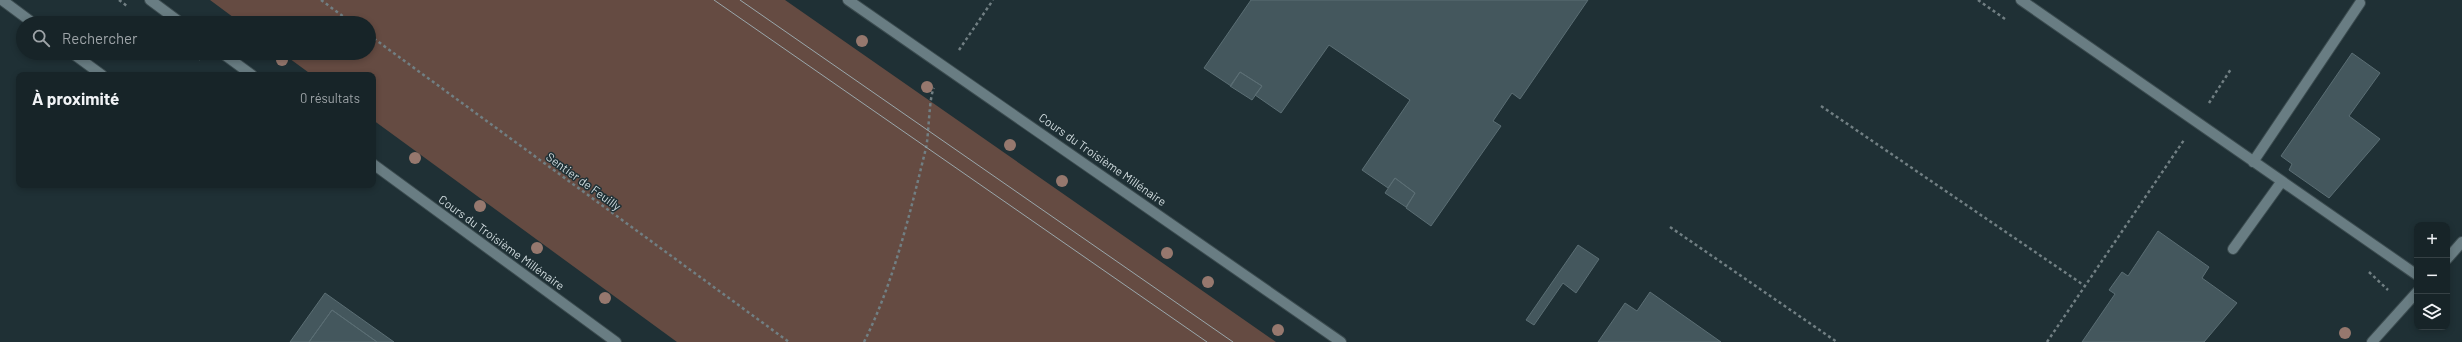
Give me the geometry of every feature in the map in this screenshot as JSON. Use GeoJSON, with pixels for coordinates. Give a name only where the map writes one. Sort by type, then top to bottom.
{"type":"FeatureCollection","features":[{"type":"Feature","properties":{"kind":"street"},"geometry":{"type":"LineString","coordinates":[[2,0],[23,16]]}},
{"type":"Feature","properties":{"kind":"street"},"geometry":{"type":"LineString","coordinates":[[150,0],[172,16]]}},
{"type":"Feature","properties":{"kind":"street","name":"Cours du Troisième Millénaire"},"geometry":{"type":"LineString","coordinates":[[848,0],[1341,342]]}},
{"type":"Feature","properties":{"kind":"street"},"geometry":{"type":"LineString","coordinates":[[2021,0],[2414,273]]}},
{"type":"Feature","properties":{"kind":"street"},"geometry":{"type":"LineString","coordinates":[[2253,162],[2360,3]]}},
{"type":"Feature","properties":{"kind":"street"},"geometry":{"type":"LineString","coordinates":[[82,60],[98,72]]}},
{"type":"Feature","properties":{"kind":"street"},"geometry":{"type":"LineString","coordinates":[[232,60],[248,72]]}},
{"type":"Feature","properties":{"kind":"street","name":"Cours du Troisième Millénaire"},"geometry":{"type":"LineString","coordinates":[[376,166],[616,342]]}},
{"type":"Feature","properties":{"kind":"street"},"geometry":{"type":"LineString","coordinates":[[2233,249],[2282,181]]}},
{"type":"Feature","properties":{"kind":"street"},"geometry":{"type":"LineString","coordinates":[[2448,258],[2462,242]]}},
{"type":"Feature","properties":{"kind":"street"},"geometry":{"type":"LineString","coordinates":[[2372,342],[2415,294]]}},
{"type":"Feature","properties":{"kind":"path"},"geometry":{"type":"LineString","coordinates":[[321,0],[343,16]]}},
{"type":"Feature","properties":{"kind":"path"},"geometry":{"type":"LineString","coordinates":[[864,342],[880,310],[909,211],[926,147],[932,91],[993,0]]}},
{"type":"Feature","properties":{"kind":"path","name":"Sentier de Feuilly"},"geometry":{"type":"LineString","coordinates":[[376,40],[789,342]]}},
{"type":"Feature","properties":{"kind":"path"},"geometry":{"type":"LineString","coordinates":[[2048,342],[2231,69]]}},
{"type":"Feature","properties":{"kind":"path"},"geometry":{"type":"LineString","coordinates":[[1821,106],[2085,286]]}},
{"type":"Feature","properties":{"kind":"path"},"geometry":{"type":"LineString","coordinates":[[1670,227],[1837,342]]}},
{"type":"Feature","properties":{"kind":"shaded area"},"geometry":{"type":"Polygon","coordinates":[[[210,0],[785,0],[1276,342],[677,342],[376,122],[376,72],[308,72],[292,60],[376,60],[376,16],[232,16],[210,0]]]}},
{"type":"Feature","properties":{"kind":"building"},"geometry":{"type":"Polygon","coordinates":[[[1251,0],[1588,0],[1520,99],[1512,93],[1493,121],[1501,126],[1431,226],[1406,208],[1415,193],[1395,178],[1388,188],[1362,170],[1410,100],[1329,45],[1281,113],[1255,95],[1262,86],[1240,72],[1231,86],[1204,68],[1251,0]]]}},
{"type":"Feature","properties":{"kind":"building"},"geometry":{"type":"Polygon","coordinates":[[[2352,53],[2380,73],[2349,116],[2380,139],[2329,198],[2289,170],[2292,164],[2281,156],[2352,53]]]}},
{"type":"Feature","properties":{"kind":"building"},"geometry":{"type":"Polygon","coordinates":[[[1240,72],[1262,86],[1252,100],[1230,86],[1240,72]]]}},
{"type":"Feature","properties":{"kind":"building"},"geometry":{"type":"Polygon","coordinates":[[[1395,178],[1415,193],[1406,207],[1385,193],[1395,178]]]}},
{"type":"Feature","properties":{"kind":"building"},"geometry":{"type":"Polygon","coordinates":[[[2158,231],[2209,267],[2202,278],[2237,303],[2204,342],[2082,342],[2115,294],[2109,290],[2122,272],[2128,276],[2158,231]]]}},
{"type":"Feature","properties":{"kind":"building"},"geometry":{"type":"Polygon","coordinates":[[[1578,245],[1599,259],[1576,293],[1563,283],[1534,325],[1526,320],[1578,245]]]}},
{"type":"Feature","properties":{"kind":"building"},"geometry":{"type":"Polygon","coordinates":[[[1650,292],[1721,342],[1598,342],[1625,303],[1637,311],[1650,292]]]}},
{"type":"Feature","properties":{"kind":"building"},"geometry":{"type":"Polygon","coordinates":[[[325,293],[394,342],[377,342],[332,310],[309,342],[290,342],[325,293]]]}},
{"type":"Feature","properties":{"kind":"building"},"geometry":{"type":"Polygon","coordinates":[[[332,310],[377,342],[309,342],[332,310]]]}},
{"type":"Feature","properties":{"kind":"tram line"},"geometry":{"type":"LineString","coordinates":[[714,0],[1207,342]]}},
{"type":"Feature","properties":{"kind":"tram line"},"geometry":{"type":"LineString","coordinates":[[740,0],[1233,342]]}}]}
